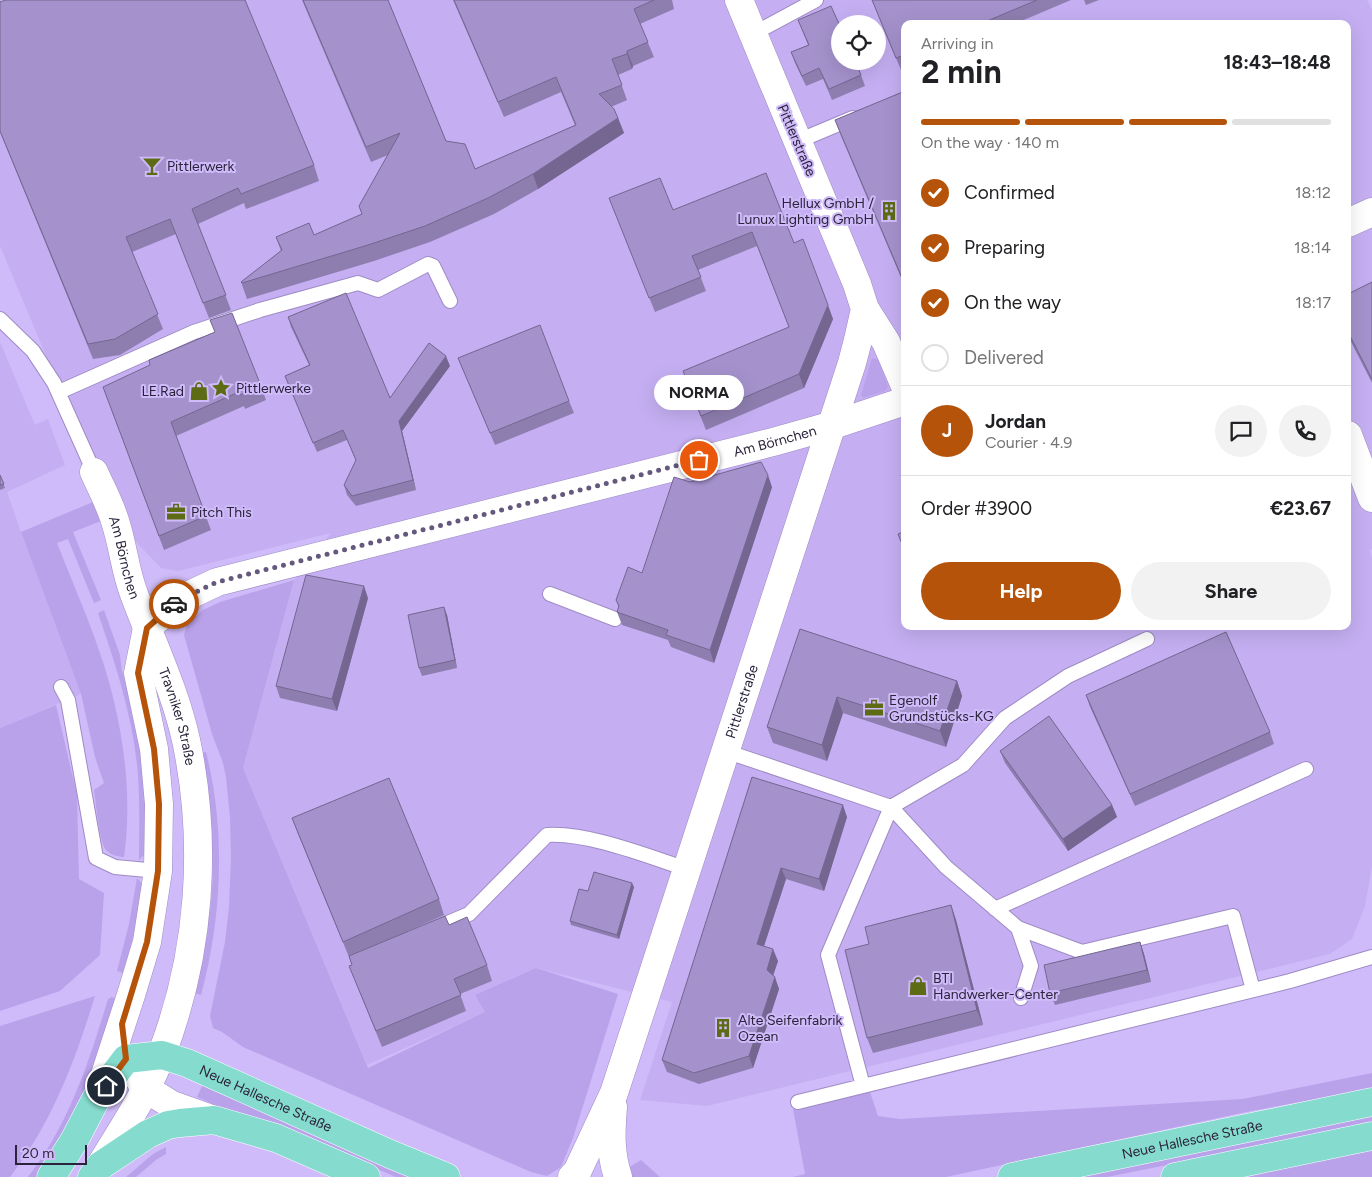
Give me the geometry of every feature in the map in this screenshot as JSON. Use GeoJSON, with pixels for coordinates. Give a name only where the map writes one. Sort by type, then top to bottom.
{"type":"FeatureCollection","features":[{"type":"Feature","properties":{"kind":"main road","name":"Neue Hallesche Straße"},"geometry":{"type":"LineString","coordinates":[[126,1059],[162,1055],[187,1064],[446,1177]]}},
{"type":"Feature","properties":{"kind":"main road"},"geometry":{"type":"LineString","coordinates":[[98,1097],[126,1059]]}},
{"type":"Feature","properties":{"kind":"main road","name":"Travniker Straße"},"geometry":{"type":"LineString","coordinates":[[52,1177],[98,1097]]}},
{"type":"Feature","properties":{"kind":"main road","name":"Neue Hallesche Straße"},"geometry":{"type":"LineString","coordinates":[[1012,1177],[1372,1102]]}},
{"type":"Feature","properties":{"kind":"main road"},"geometry":{"type":"LineString","coordinates":[[96,1171],[148,1134],[168,1125],[214,1120],[276,1138],[366,1177]]}},
{"type":"Feature","properties":{"kind":"main road"},"geometry":{"type":"LineString","coordinates":[[1175,1177],[1372,1136]]}},
{"type":"Feature","properties":{"kind":"street","name":"Pittlerstraße"},"geometry":{"type":"LineString","coordinates":[[739,0],[857,284],[865,309],[886,342],[901,377]]}},
{"type":"Feature","properties":{"kind":"street"},"geometry":{"type":"LineString","coordinates":[[1351,222],[1372,212]]}},
{"type":"Feature","properties":{"kind":"street","name":"Pittlerstraße"},"geometry":{"type":"LineString","coordinates":[[572,1177],[577,1172],[614,1093],[858,340],[865,309]]}},
{"type":"Feature","properties":{"kind":"street","name":"Am Börnchen"},"geometry":{"type":"LineString","coordinates":[[94,472],[115,520],[133,592],[147,628],[179,600],[217,582],[830,426],[901,402]]}},
{"type":"Feature","properties":{"kind":"street"},"geometry":{"type":"LineString","coordinates":[[1351,443],[1372,498]]}},
{"type":"Feature","properties":{"kind":"street","name":"Travniker Straße"},"geometry":{"type":"LineString","coordinates":[[98,1097],[147,942],[158,871],[159,804],[154,749],[138,673],[147,628]]}},
{"type":"Feature","properties":{"kind":"street","name":"Travniker Straße"},"geometry":{"type":"LineString","coordinates":[[96,1171],[145,1088],[162,1055],[178,1009],[191,952],[199,876],[195,792],[186,740],[176,704],[147,628]]}},
{"type":"Feature","properties":{"kind":"street"},"geometry":{"type":"LineString","coordinates":[[122,1024],[126,1059],[145,1088],[172,1105],[214,1120]]}},
{"type":"Feature","properties":{"kind":"street","name":"Pittlerstraße"},"geometry":{"type":"LineString","coordinates":[[614,1093],[611,1143],[615,1170]]}},
{"type":"Feature","properties":{"kind":"lane"},"geometry":{"type":"LineString","coordinates":[[753,34],[816,0]]}},
{"type":"Feature","properties":{"kind":"lane"},"geometry":{"type":"LineString","coordinates":[[798,141],[870,111]]}},
{"type":"Feature","properties":{"kind":"lane"},"geometry":{"type":"LineString","coordinates":[[59,392],[194,332],[260,310],[358,284],[378,290],[428,264],[433,266],[450,302]]}},
{"type":"Feature","properties":{"kind":"lane"},"geometry":{"type":"LineString","coordinates":[[0,319],[33,351],[59,392],[94,472]]}},
{"type":"Feature","properties":{"kind":"lane"},"geometry":{"type":"LineString","coordinates":[[550,594],[614,620]]}},
{"type":"Feature","properties":{"kind":"lane"},"geometry":{"type":"LineString","coordinates":[[863,1086],[828,955],[891,808],[963,765],[1005,718],[1068,676],[1147,639]]}},
{"type":"Feature","properties":{"kind":"lane"},"geometry":{"type":"LineString","coordinates":[[61,687],[68,700],[96,858],[115,867],[158,871]]}},
{"type":"Feature","properties":{"kind":"lane"},"geometry":{"type":"LineString","coordinates":[[725,751],[891,808],[946,867],[1018,928],[1082,952],[1233,916],[1253,990]]}},
{"type":"Feature","properties":{"kind":"lane"},"geometry":{"type":"LineString","coordinates":[[995,909],[1306,769]]}},
{"type":"Feature","properties":{"kind":"lane"},"geometry":{"type":"LineString","coordinates":[[416,936],[469,914],[547,835],[563,834],[600,842],[687,868]]}},
{"type":"Feature","properties":{"kind":"lane"},"geometry":{"type":"LineString","coordinates":[[1018,928],[1030,966],[1021,998]]}},
{"type":"Feature","properties":{"kind":"lane"},"geometry":{"type":"LineString","coordinates":[[798,1102],[1290,981],[1372,957]]}},
{"type":"Feature","properties":{"kind":"shaded area"},"geometry":{"type":"Polygon","coordinates":[[[0,0],[1367,0],[1372,10],[1372,549],[1370,550],[1372,558],[1372,866],[1365,906],[1352,939],[1330,954],[707,1106],[640,1100],[672,1002],[536,968],[476,995],[486,1012],[367,1065],[243,768],[294,580],[331,533],[178,571],[161,568],[115,520],[0,246],[0,0]]]}},
{"type":"Feature","properties":{"kind":"shaded area"},"geometry":{"type":"Polygon","coordinates":[[[0,342],[35,425],[48,419],[65,465],[7,492],[81,694],[0,728],[0,342]]]}},
{"type":"Feature","properties":{"kind":"shaded area"},"geometry":{"type":"Polygon","coordinates":[[[872,358],[879,360],[888,387],[885,391],[863,398],[861,395],[872,358]]]}},
{"type":"Feature","properties":{"kind":"shaded area"},"geometry":{"type":"Polygon","coordinates":[[[93,502],[101,521],[73,532],[101,600],[94,603],[68,539],[57,543],[88,619],[111,688],[125,760],[127,785],[127,833],[124,857],[110,853],[104,845],[94,790],[104,783],[95,757],[81,694],[21,532],[93,502]]]}},
{"type":"Feature","properties":{"kind":"shaded area"},"geometry":{"type":"Polygon","coordinates":[[[294,580],[243,768],[368,1068],[485,1012],[475,995],[536,968],[618,994],[573,1138],[561,1167],[547,1176],[531,1172],[243,1047],[213,1028],[210,1016],[225,942],[229,907],[230,818],[223,763],[212,734],[184,635],[187,625],[203,610],[220,602],[294,580]]]}},
{"type":"Feature","properties":{"kind":"shaded area"},"geometry":{"type":"Polygon","coordinates":[[[104,610],[120,655],[122,672],[129,686],[145,774],[146,853],[139,860],[139,797],[136,755],[123,693],[98,613],[104,610]]]}},
{"type":"Feature","properties":{"kind":"shaded area"},"geometry":{"type":"Polygon","coordinates":[[[56,705],[77,795],[79,879],[104,893],[100,955],[60,991],[0,1011],[0,728],[56,705]]]}},
{"type":"Feature","properties":{"kind":"shaded area"},"geometry":{"type":"Polygon","coordinates":[[[206,752],[217,812],[219,874],[213,936],[201,995],[194,993],[208,925],[213,865],[201,753],[206,752]]]}},
{"type":"Feature","properties":{"kind":"shaded area"},"geometry":{"type":"Polygon","coordinates":[[[137,878],[143,885],[136,926],[123,973],[117,971],[129,924],[137,878]]]}},
{"type":"Feature","properties":{"kind":"shaded area"},"geometry":{"type":"Polygon","coordinates":[[[95,996],[70,1068],[50,1113],[25,1156],[10,1177],[0,1177],[0,1026],[95,996]]]}},
{"type":"Feature","properties":{"kind":"shaded area"},"geometry":{"type":"Polygon","coordinates":[[[112,997],[116,999],[87,1089],[60,1140],[36,1177],[28,1177],[55,1136],[66,1114],[85,1069],[108,999],[112,997]]]}},
{"type":"Feature","properties":{"kind":"shaded area"},"geometry":{"type":"Polygon","coordinates":[[[1372,1073],[1372,1089],[1246,1112],[946,1177],[793,1177],[805,1174],[793,1109],[870,1092],[878,1116],[900,1119],[1243,1099],[1372,1073]]]}},
{"type":"Feature","properties":{"kind":"shaded area"},"geometry":{"type":"Polygon","coordinates":[[[203,1084],[290,1125],[415,1177],[396,1177],[288,1131],[238,1115],[197,1097],[203,1084]]]}},
{"type":"Feature","properties":{"kind":"shaded area"},"geometry":{"type":"Polygon","coordinates":[[[1372,1114],[1372,1124],[1107,1177],[1064,1177],[1372,1114]]]}},
{"type":"Feature","properties":{"kind":"shaded area"},"geometry":{"type":"Polygon","coordinates":[[[166,1147],[166,1154],[136,1177],[126,1177],[153,1154],[166,1147]]]}},
{"type":"Feature","properties":{"kind":"shaded area"},"geometry":{"type":"Polygon","coordinates":[[[1372,1150],[1372,1177],[1242,1177],[1372,1150]]]}},
{"type":"Feature","properties":{"kind":"shaded area"},"geometry":{"type":"Polygon","coordinates":[[[641,1160],[660,1177],[631,1177],[626,1169],[641,1160]]]}},
{"type":"Feature","properties":{"kind":"building"},"geometry":{"type":"Polygon","coordinates":[[[6,0],[245,0],[314,165],[241,194],[238,188],[192,209],[226,295],[203,303],[170,219],[126,237],[158,314],[115,339],[88,344],[0,131],[0,2],[6,0]]]}},
{"type":"Feature","properties":{"kind":"building"},"geometry":{"type":"Polygon","coordinates":[[[303,0],[388,0],[446,141],[465,144],[475,169],[576,125],[556,77],[498,102],[454,0],[654,0],[634,9],[648,42],[627,51],[627,54],[612,59],[622,85],[599,94],[614,109],[618,118],[533,174],[488,198],[425,226],[242,283],[282,250],[276,237],[309,223],[314,235],[362,214],[359,206],[400,133],[366,147],[303,0]]]}},
{"type":"Feature","properties":{"kind":"building"},"geometry":{"type":"Polygon","coordinates":[[[872,0],[1037,0],[990,20],[901,20],[901,56],[896,58],[886,34],[886,15],[878,15],[872,0]]]}},
{"type":"Feature","properties":{"kind":"building"},"geometry":{"type":"Polygon","coordinates":[[[831,6],[835,15],[831,15],[831,70],[859,70],[861,75],[829,89],[819,68],[802,76],[791,52],[809,45],[798,20],[831,6]]]}},
{"type":"Feature","properties":{"kind":"building","name":"Hellux GmbH / Lunux Lighting GmbH"},"geometry":{"type":"Polygon","coordinates":[[[901,93],[901,276],[835,120],[901,93]]]}},
{"type":"Feature","properties":{"kind":"building"},"geometry":{"type":"Polygon","coordinates":[[[766,173],[794,243],[803,239],[828,305],[799,374],[701,416],[683,371],[789,327],[752,232],[692,256],[701,277],[649,298],[609,198],[660,178],[673,210],[766,173]]]}},
{"type":"Feature","properties":{"kind":"building"},"geometry":{"type":"Polygon","coordinates":[[[1372,282],[1372,379],[1351,338],[1351,292],[1372,282]]]}},
{"type":"Feature","properties":{"kind":"building"},"geometry":{"type":"Polygon","coordinates":[[[346,293],[390,398],[429,343],[446,356],[399,421],[413,480],[352,496],[344,485],[356,460],[343,430],[313,443],[285,376],[310,365],[288,317],[346,293]]]}},
{"type":"Feature","properties":{"kind":"building"},"geometry":{"type":"Polygon","coordinates":[[[232,313],[261,386],[240,395],[239,392],[171,422],[206,516],[159,536],[103,387],[150,365],[149,360],[215,332],[210,320],[232,313]]]}},
{"type":"Feature","properties":{"kind":"building"},"geometry":{"type":"Polygon","coordinates":[[[540,325],[569,401],[490,433],[458,358],[540,325]]]}},
{"type":"Feature","properties":{"kind":"building"},"geometry":{"type":"Polygon","coordinates":[[[761,462],[768,475],[710,650],[666,635],[668,630],[617,612],[619,606],[616,600],[628,567],[642,573],[674,477],[690,482],[761,462]]]}},
{"type":"Feature","properties":{"kind":"building"},"geometry":{"type":"Polygon","coordinates":[[[0,475],[4,484],[0,485],[0,475]]]}},
{"type":"Feature","properties":{"kind":"building"},"geometry":{"type":"Polygon","coordinates":[[[306,575],[364,586],[332,699],[276,686],[306,575]]]}},
{"type":"Feature","properties":{"kind":"building"},"geometry":{"type":"Polygon","coordinates":[[[444,607],[455,660],[419,668],[408,615],[444,607]]]}},
{"type":"Feature","properties":{"kind":"building"},"geometry":{"type":"Polygon","coordinates":[[[800,629],[957,681],[940,731],[837,697],[822,745],[767,727],[800,629]]]}},
{"type":"Feature","properties":{"kind":"building"},"geometry":{"type":"Polygon","coordinates":[[[1226,632],[1270,732],[1130,794],[1086,695],[1226,632]]]}},
{"type":"Feature","properties":{"kind":"building"},"geometry":{"type":"Polygon","coordinates":[[[1049,716],[1112,805],[1063,839],[1000,751],[1049,716]]]}},
{"type":"Feature","properties":{"kind":"building"},"geometry":{"type":"Polygon","coordinates":[[[752,777],[843,805],[819,879],[781,868],[757,944],[773,949],[767,970],[775,977],[749,1056],[694,1073],[662,1060],[752,777]]]}},
{"type":"Feature","properties":{"kind":"building"},"geometry":{"type":"Polygon","coordinates":[[[389,778],[439,899],[343,942],[292,818],[389,778]]]}},
{"type":"Feature","properties":{"kind":"building"},"geometry":{"type":"Polygon","coordinates":[[[594,872],[632,883],[617,935],[570,921],[579,889],[588,891],[594,872]]]}},
{"type":"Feature","properties":{"kind":"building"},"geometry":{"type":"Polygon","coordinates":[[[951,905],[977,1010],[867,1038],[845,950],[869,944],[865,927],[951,905]]]}},
{"type":"Feature","properties":{"kind":"building"},"geometry":{"type":"Polygon","coordinates":[[[445,916],[449,925],[467,917],[487,965],[454,979],[461,995],[376,1031],[349,966],[352,965],[349,956],[445,916]]]}},
{"type":"Feature","properties":{"kind":"building"},"geometry":{"type":"Polygon","coordinates":[[[1140,942],[1147,970],[1050,993],[1044,965],[1140,942]]]}},
{"type":"Feature","properties":{"kind":"way so far"},"geometry":{"type":"LineString","coordinates":[[174,604],[217,582],[699,460]]}},
{"type":"Feature","properties":{"kind":"place","name":"Pittlerwerk"},"geometry":{"type":"Point","coordinates":[152,166]}},
{"type":"Feature","properties":{"kind":"place","name":"Hellux GmbH / Lunux Lighting GmbH"},"geometry":{"type":"Point","coordinates":[889,211]}},
{"type":"Feature","properties":{"kind":"place","name":"Pittlerwerke"},"geometry":{"type":"Point","coordinates":[221,388]}},
{"type":"Feature","properties":{"kind":"place","name":"LE.Rad"},"geometry":{"type":"Point","coordinates":[199,391]}},
{"type":"Feature","properties":{"kind":"place","name":"NORMA"},"geometry":{"type":"Point","coordinates":[699,460]}},
{"type":"Feature","properties":{"kind":"place","name":"Pitch This"},"geometry":{"type":"Point","coordinates":[176,512]}},
{"type":"Feature","properties":{"kind":"place","name":"Egenolf Grundstücks-KG"},"geometry":{"type":"Point","coordinates":[874,708]}},
{"type":"Feature","properties":{"kind":"place","name":"BTI Handwerker-Center"},"geometry":{"type":"Point","coordinates":[918,986]}},
{"type":"Feature","properties":{"kind":"place","name":"Alte Seifenfabrik Ozean"},"geometry":{"type":"Point","coordinates":[723,1028]}},
{"type":"Feature","properties":{"kind":"route"},"geometry":{"type":"LineString","coordinates":[[106,1086],[126,1059],[122,1024],[147,942],[158,871],[159,804],[154,749],[138,673],[147,628],[174,604]]}}]}
